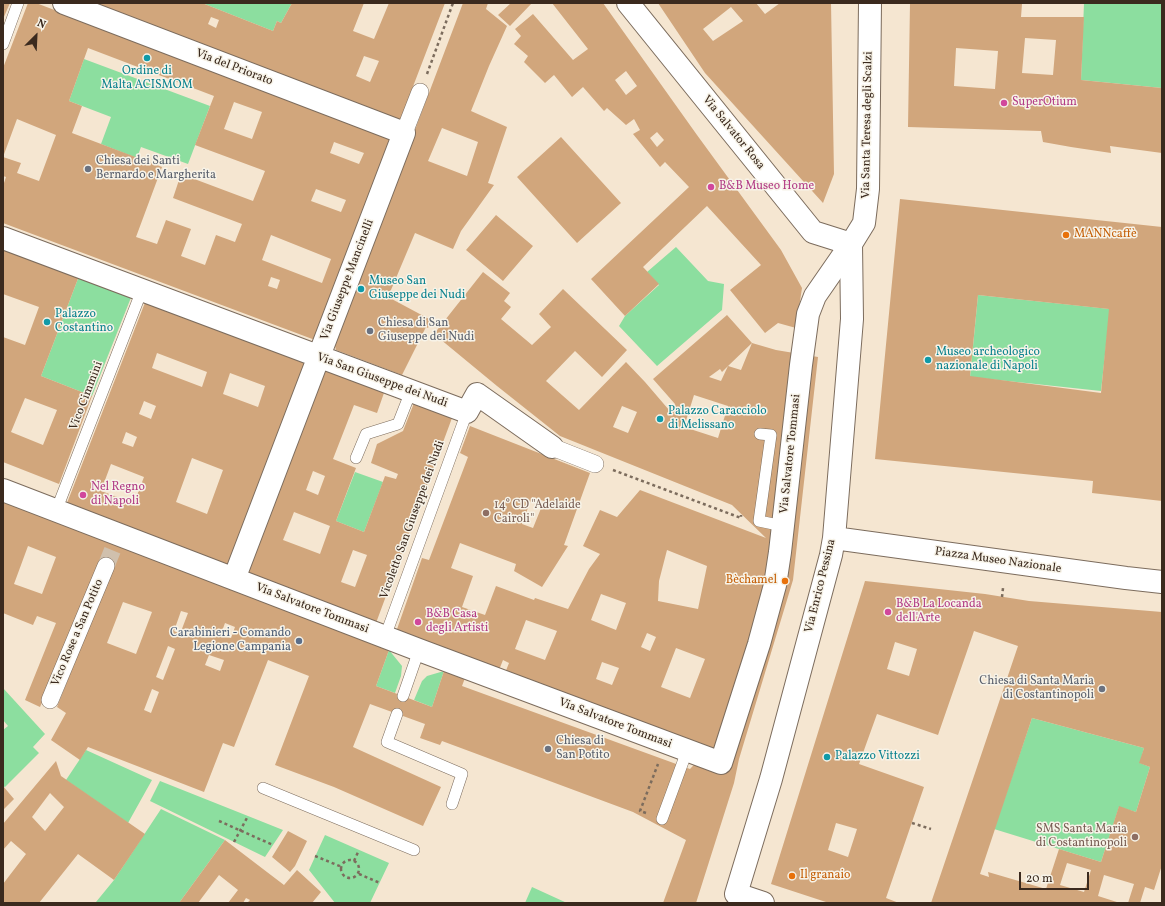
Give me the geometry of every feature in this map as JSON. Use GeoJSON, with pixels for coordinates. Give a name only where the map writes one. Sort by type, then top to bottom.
{"type":"FeatureCollection","features":[{"type":"Feature","properties":{"kind":"street","name":"Via del Priorato"},"geometry":{"type":"LineString","coordinates":[[64,3],[404,133]]}},
{"type":"Feature","properties":{"kind":"street","name":"Via Salvator Rosa"},"geometry":{"type":"LineString","coordinates":[[628,3],[813,232],[851,244]]}},
{"type":"Feature","properties":{"kind":"street","name":"Via Santa Teresa degli Scalzi"},"geometry":{"type":"LineString","coordinates":[[851,244],[864,223],[868,189],[870,3]]}},
{"type":"Feature","properties":{"kind":"street","name":"Via Giuseppe Mancinelli"},"geometry":{"type":"LineString","coordinates":[[234,579],[420,92]]}},
{"type":"Feature","properties":{"kind":"street","name":"Via San Giuseppe dei Nudi"},"geometry":{"type":"LineString","coordinates":[[3,238],[467,412]]}},
{"type":"Feature","properties":{"kind":"street","name":"Via Salvatore Tommasi"},"geometry":{"type":"LineString","coordinates":[[3,490],[56,511],[117,540],[234,579],[721,763],[747,684],[770,604],[778,569],[808,314],[815,296],[851,244]]}},
{"type":"Feature","properties":{"kind":"street","name":"Via Enrico Pessina"},"geometry":{"type":"LineString","coordinates":[[763,903],[736,894],[771,779],[831,555],[834,538],[852,318],[851,244]]}},
{"type":"Feature","properties":{"kind":"street"},"geometry":{"type":"LineString","coordinates":[[467,412],[477,394],[552,447],[595,464]]}},
{"type":"Feature","properties":{"kind":"street","name":"Piazza Museo Nazionale"},"geometry":{"type":"LineString","coordinates":[[834,538],[1162,582]]}},
{"type":"Feature","properties":{"kind":"street","name":"Vico Rose a San Potito"},"geometry":{"type":"LineString","coordinates":[[50,700],[106,566]]}},
{"type":"Feature","properties":{"kind":"lane"},"geometry":{"type":"LineString","coordinates":[[3,44],[18,3]]}},
{"type":"Feature","properties":{"kind":"lane","name":"Vico Cimmini"},"geometry":{"type":"LineString","coordinates":[[56,511],[142,290]]}},
{"type":"Feature","properties":{"kind":"lane"},"geometry":{"type":"LineString","coordinates":[[356,458],[366,434],[398,424],[411,391]]}},
{"type":"Feature","properties":{"kind":"lane","name":"Vicoletto San Giuseppe dei Nudi"},"geometry":{"type":"LineString","coordinates":[[385,637],[467,412]]}},
{"type":"Feature","properties":{"kind":"lane"},"geometry":{"type":"LineString","coordinates":[[760,434],[771,435],[759,521],[783,526]]}},
{"type":"Feature","properties":{"kind":"lane"},"geometry":{"type":"LineString","coordinates":[[403,696],[419,650]]}},
{"type":"Feature","properties":{"kind":"lane"},"geometry":{"type":"LineString","coordinates":[[397,714],[387,742],[462,774],[452,804]]}},
{"type":"Feature","properties":{"kind":"lane"},"geometry":{"type":"LineString","coordinates":[[662,819],[687,751]]}},
{"type":"Feature","properties":{"kind":"lane"},"geometry":{"type":"LineString","coordinates":[[263,788],[414,850]]}},
{"type":"Feature","properties":{"kind":"path"},"geometry":{"type":"LineString","coordinates":[[420,92],[453,3]]}},
{"type":"Feature","properties":{"kind":"path"},"geometry":{"type":"LineString","coordinates":[[595,464],[741,518]]}},
{"type":"Feature","properties":{"kind":"path"},"geometry":{"type":"LineString","coordinates":[[1002,596],[1003,588]]}},
{"type":"Feature","properties":{"kind":"path"},"geometry":{"type":"LineString","coordinates":[[234,842],[248,816]]}},
{"type":"Feature","properties":{"kind":"path"},"geometry":{"type":"LineString","coordinates":[[219,821],[273,845]]}},
{"type":"Feature","properties":{"kind":"path"},"geometry":{"type":"LineString","coordinates":[[912,823],[931,829]]}},
{"type":"Feature","properties":{"kind":"path"},"geometry":{"type":"LineString","coordinates":[[354,861],[359,850]]}},
{"type":"Feature","properties":{"kind":"path"},"geometry":{"type":"LineString","coordinates":[[316,856],[342,867]]}},
{"type":"Feature","properties":{"kind":"path"},"geometry":{"type":"LineString","coordinates":[[346,861],[354,861],[360,867],[359,874],[350,879],[342,873],[342,867],[346,861]]}},
{"type":"Feature","properties":{"kind":"path"},"geometry":{"type":"LineString","coordinates":[[359,874],[380,883]]}},
{"type":"Feature","properties":{"kind":"green space"},"geometry":{"type":"Polygon","coordinates":[[[202,3],[292,3],[281,23],[277,21],[273,31],[202,3]]]}},
{"type":"Feature","properties":{"kind":"green space"},"geometry":{"type":"Polygon","coordinates":[[[1084,3],[1162,3],[1162,88],[1081,80],[1084,3]]]}},
{"type":"Feature","properties":{"kind":"green space"},"geometry":{"type":"Polygon","coordinates":[[[84,59],[210,106],[188,164],[141,147],[137,158],[101,144],[111,117],[69,101],[84,59]]]}},
{"type":"Feature","properties":{"kind":"green space"},"geometry":{"type":"Polygon","coordinates":[[[676,247],[708,281],[724,284],[722,310],[657,366],[619,326],[625,316],[659,285],[647,272],[676,247]]]}},
{"type":"Feature","properties":{"kind":"green space"},"geometry":{"type":"Polygon","coordinates":[[[79,276],[132,295],[92,396],[41,376],[79,276]]]}},
{"type":"Feature","properties":{"kind":"green space"},"geometry":{"type":"Polygon","coordinates":[[[978,295],[1110,309],[1101,391],[970,377],[978,295]]]}},
{"type":"Feature","properties":{"kind":"green space"},"geometry":{"type":"Polygon","coordinates":[[[355,472],[383,482],[364,532],[336,521],[355,472]]]}},
{"type":"Feature","properties":{"kind":"green space"},"geometry":{"type":"Polygon","coordinates":[[[389,650],[402,666],[401,676],[395,693],[376,686],[389,650]]]}},
{"type":"Feature","properties":{"kind":"green space"},"geometry":{"type":"Polygon","coordinates":[[[444,671],[432,707],[414,700],[422,681],[427,676],[444,671]]]}},
{"type":"Feature","properties":{"kind":"green space"},"geometry":{"type":"Polygon","coordinates":[[[3,688],[45,734],[33,747],[39,753],[5,787],[3,786],[3,730],[8,726],[3,720],[3,688]]]}},
{"type":"Feature","properties":{"kind":"green space"},"geometry":{"type":"Polygon","coordinates":[[[1032,718],[1144,748],[1140,763],[1150,767],[1136,812],[1119,807],[1101,862],[994,829],[1032,718]]]}},
{"type":"Feature","properties":{"kind":"green space"},"geometry":{"type":"Polygon","coordinates":[[[86,750],[152,780],[128,823],[66,780],[86,750]]]}},
{"type":"Feature","properties":{"kind":"green space"},"geometry":{"type":"Polygon","coordinates":[[[160,781],[283,830],[265,857],[150,801],[160,781]]]}},
{"type":"Feature","properties":{"kind":"green space"},"geometry":{"type":"Polygon","coordinates":[[[161,809],[225,840],[179,903],[96,902],[114,880],[161,809]]]}},
{"type":"Feature","properties":{"kind":"green space"},"geometry":{"type":"Polygon","coordinates":[[[325,835],[389,863],[370,903],[335,903],[309,870],[325,835]]]}},
{"type":"Feature","properties":{"kind":"green space"},"geometry":{"type":"Polygon","coordinates":[[[532,887],[567,903],[525,903],[532,887]]]}},
{"type":"Feature","properties":{"kind":"building"},"geometry":{"type":"Polygon","coordinates":[[[3,3],[10,3],[3,19],[3,3]]]}},
{"type":"Feature","properties":{"kind":"building"},"geometry":{"type":"Polygon","coordinates":[[[28,3],[36,3],[392,138],[315,340],[3,223],[3,186],[6,177],[3,176],[3,157],[3,68],[28,3]],[[88,48],[69,101],[82,106],[72,133],[162,167],[136,237],[157,244],[166,220],[191,229],[181,256],[205,265],[216,235],[235,242],[242,224],[173,198],[181,174],[253,201],[265,171],[195,145],[214,96],[88,48]],[[234,102],[224,129],[252,139],[262,112],[234,102]],[[17,119],[3,157],[21,163],[17,173],[39,181],[56,135],[17,119]],[[334,142],[330,153],[359,164],[364,153],[334,142]],[[316,189],[311,201],[341,212],[346,200],[316,189]],[[271,235],[262,260],[322,283],[331,259],[271,235]],[[271,277],[268,286],[277,289],[280,280],[271,277]]]}},
{"type":"Feature","properties":{"kind":"building"},"geometry":{"type":"Polygon","coordinates":[[[87,3],[202,3],[273,31],[277,21],[281,23],[292,3],[364,3],[353,31],[374,39],[389,3],[445,3],[399,123],[87,3]],[[211,17],[208,24],[216,28],[219,20],[211,17]],[[364,56],[356,76],[370,82],[379,61],[364,56]]]}},
{"type":"Feature","properties":{"kind":"building"},"geometry":{"type":"Polygon","coordinates":[[[463,3],[488,3],[486,9],[507,26],[471,111],[507,127],[488,183],[494,185],[461,231],[453,249],[415,233],[388,297],[431,320],[402,375],[336,350],[333,339],[368,254],[463,3]],[[442,128],[428,161],[467,176],[478,142],[442,128]]]}},
{"type":"Feature","properties":{"kind":"building"},"geometry":{"type":"Polygon","coordinates":[[[511,3],[532,3],[510,26],[498,15],[511,3]]]}},
{"type":"Feature","properties":{"kind":"building"},"geometry":{"type":"Polygon","coordinates":[[[552,3],[603,3],[781,250],[802,288],[796,328],[778,323],[765,333],[730,290],[761,265],[707,206],[643,267],[659,284],[625,316],[591,279],[689,187],[665,162],[660,167],[633,134],[640,130],[634,119],[626,125],[607,108],[604,111],[583,87],[572,97],[554,75],[545,83],[524,62],[528,56],[514,44],[521,36],[515,29],[533,14],[573,60],[588,49],[552,3]],[[626,71],[615,80],[626,95],[637,86],[626,71]],[[657,132],[650,138],[657,147],[664,140],[657,132]]]}},
{"type":"Feature","properties":{"kind":"building"},"geometry":{"type":"Polygon","coordinates":[[[658,3],[756,3],[765,14],[780,3],[831,3],[834,174],[823,203],[705,73],[658,3]],[[731,7],[703,29],[713,41],[743,21],[731,7]]]}},
{"type":"Feature","properties":{"kind":"building"},"geometry":{"type":"Polygon","coordinates":[[[910,3],[1022,4],[1021,17],[1084,17],[1081,80],[1162,88],[1162,153],[1110,146],[1111,153],[1043,142],[1041,131],[908,127],[910,3]],[[1025,38],[1022,73],[1053,75],[1056,40],[1025,38]],[[956,48],[954,86],[995,89],[998,51],[956,48]]]}},
{"type":"Feature","properties":{"kind":"building"},"geometry":{"type":"Polygon","coordinates":[[[561,137],[621,203],[577,243],[517,177],[561,137]]]}},
{"type":"Feature","properties":{"kind":"building","name":"Museo archeologico nazionale di Napoli"},"geometry":{"type":"Polygon","coordinates":[[[900,199],[1162,227],[1162,501],[1092,493],[1093,481],[875,459],[900,199]],[[978,295],[970,376],[1101,393],[1109,309],[978,295]]]}},
{"type":"Feature","properties":{"kind":"building"},"geometry":{"type":"Polygon","coordinates":[[[496,215],[533,246],[503,281],[466,250],[496,215]]]}},
{"type":"Feature","properties":{"kind":"building"},"geometry":{"type":"Polygon","coordinates":[[[3,246],[79,276],[41,376],[92,396],[59,484],[3,462],[3,337],[25,345],[39,307],[3,294],[3,246]],[[25,398],[11,432],[43,445],[57,410],[25,398]]]}},
{"type":"Feature","properties":{"kind":"building"},"geometry":{"type":"Polygon","coordinates":[[[483,272],[510,293],[504,301],[511,307],[501,319],[532,345],[551,327],[539,314],[563,289],[627,350],[602,377],[575,351],[546,381],[579,410],[626,362],[669,410],[675,404],[653,379],[727,315],[752,343],[776,350],[818,357],[793,580],[739,759],[734,783],[696,903],[663,903],[686,840],[633,812],[442,741],[440,745],[420,738],[425,724],[370,704],[353,747],[441,787],[423,826],[334,787],[275,765],[309,676],[268,660],[234,747],[223,743],[204,792],[88,747],[80,760],[51,740],[66,713],[57,707],[112,569],[100,564],[40,707],[25,700],[56,623],[37,616],[33,625],[3,613],[3,500],[146,557],[389,650],[376,686],[432,707],[444,671],[465,678],[462,686],[690,769],[709,749],[505,673],[509,663],[503,660],[499,670],[396,632],[422,558],[429,560],[468,457],[460,453],[470,426],[590,473],[564,545],[568,546],[542,587],[514,571],[516,564],[460,543],[451,568],[473,576],[462,607],[485,615],[496,586],[534,600],[535,598],[568,609],[589,569],[600,554],[583,546],[600,510],[617,517],[640,490],[766,538],[732,505],[560,436],[434,334],[483,272]],[[752,343],[728,366],[741,370],[752,343]],[[728,366],[722,372],[720,369],[709,377],[721,381],[728,366]],[[694,395],[684,427],[718,438],[728,406],[694,395]],[[622,406],[613,427],[628,433],[637,412],[622,406]],[[532,497],[522,524],[533,528],[544,501],[532,497]],[[28,546],[14,584],[42,594],[56,557],[28,546]],[[667,550],[659,581],[658,601],[698,609],[707,566],[667,550]],[[601,594],[591,620],[616,630],[626,603],[601,594]],[[123,602],[107,643],[136,654],[152,612],[123,602]],[[181,611],[174,631],[180,634],[188,613],[181,611]],[[526,620],[515,649],[545,660],[557,631],[526,620]],[[225,623],[221,634],[231,638],[235,627],[225,623]],[[647,633],[641,647],[650,651],[656,637],[647,633]],[[168,646],[156,677],[163,680],[175,649],[168,646]],[[676,648],[661,687],[690,698],[705,659],[676,648]],[[209,655],[205,665],[220,671],[224,660],[209,655]],[[602,662],[596,679],[612,685],[619,668],[602,662]],[[152,689],[144,710],[151,713],[159,692],[152,689]]]}},
{"type":"Feature","properties":{"kind":"building"},"geometry":{"type":"Polygon","coordinates":[[[146,300],[306,360],[228,565],[67,503],[146,300]],[[157,353],[152,368],[202,387],[207,372],[157,353]],[[230,373],[223,394],[258,407],[265,386],[230,373]],[[144,401],[139,414],[151,419],[156,406],[144,401]],[[126,432],[122,443],[133,447],[137,437],[126,432]],[[192,458],[176,502],[207,514],[223,470],[192,458]],[[111,464],[101,491],[134,503],[144,477],[111,464]]]}},
{"type":"Feature","properties":{"kind":"building"},"geometry":{"type":"Polygon","coordinates":[[[323,367],[385,390],[377,413],[354,405],[333,459],[356,468],[336,521],[364,532],[385,476],[396,479],[398,474],[371,463],[377,444],[403,431],[414,403],[452,418],[376,623],[248,575],[245,570],[323,367]],[[313,471],[306,490],[318,495],[325,476],[313,471]],[[294,512],[283,540],[320,554],[330,526],[294,512]],[[353,550],[341,582],[355,587],[367,555],[353,550]]]}},
{"type":"Feature","properties":{"kind":"building"},"geometry":{"type":"Polygon","coordinates":[[[865,581],[985,594],[1029,601],[1162,612],[1162,865],[1154,890],[1145,887],[1140,903],[1128,903],[1134,884],[1104,875],[1098,896],[1120,903],[931,903],[1018,646],[974,631],[938,735],[877,714],[859,764],[924,787],[886,898],[899,903],[829,903],[771,884],[865,581]],[[895,642],[887,669],[909,676],[917,649],[895,642]],[[1032,718],[980,874],[989,877],[988,872],[1046,889],[1059,849],[1101,862],[1119,806],[1136,812],[1150,767],[1139,763],[1144,748],[1032,718]],[[836,823],[828,850],[848,857],[857,829],[836,823]],[[1067,863],[1060,885],[1084,892],[1091,870],[1067,863]]]}},
{"type":"Feature","properties":{"kind":"building"},"geometry":{"type":"Polygon","coordinates":[[[56,761],[61,776],[145,834],[114,880],[78,854],[39,903],[3,903],[3,884],[26,854],[11,841],[3,850],[3,824],[56,761]],[[50,793],[32,817],[45,831],[64,807],[50,793]]]}},
{"type":"Feature","properties":{"kind":"building"},"geometry":{"type":"Polygon","coordinates":[[[3,786],[14,799],[3,810],[3,786]]]}},
{"type":"Feature","properties":{"kind":"building"},"geometry":{"type":"Polygon","coordinates":[[[288,831],[307,841],[295,866],[290,872],[272,857],[288,831]]]}},
{"type":"Feature","properties":{"kind":"building"},"geometry":{"type":"Polygon","coordinates":[[[225,840],[284,885],[297,870],[321,892],[312,903],[247,903],[250,900],[246,898],[243,903],[228,903],[238,890],[219,875],[198,903],[179,903],[225,840]]]}},
{"type":"Feature","properties":{"kind":"tunnel"},"geometry":{"type":"LineString","coordinates":[[106,566],[115,544]]}},
{"type":"Feature","properties":{"kind":"place","name":"Ordine di Malta ACISMOM"},"geometry":{"type":"Point","coordinates":[147,58]}},
{"type":"Feature","properties":{"kind":"place","name":"SuperOtium"},"geometry":{"type":"Point","coordinates":[1004,103]}},
{"type":"Feature","properties":{"kind":"place","name":"Chiesa dei Santi Bernardo e Margherita"},"geometry":{"type":"Point","coordinates":[88,169]}},
{"type":"Feature","properties":{"kind":"place","name":"B&B Museo Home"},"geometry":{"type":"Point","coordinates":[711,187]}},
{"type":"Feature","properties":{"kind":"place","name":"MANNcaffè"},"geometry":{"type":"Point","coordinates":[1066,235]}},
{"type":"Feature","properties":{"kind":"place","name":"Museo San Giuseppe dei Nudi"},"geometry":{"type":"Point","coordinates":[361,289]}},
{"type":"Feature","properties":{"kind":"place","name":"Palazzo Costantino"},"geometry":{"type":"Point","coordinates":[47,322]}},
{"type":"Feature","properties":{"kind":"place","name":"Chiesa di San Giuseppe dei Nudi"},"geometry":{"type":"Point","coordinates":[370,331]}},
{"type":"Feature","properties":{"kind":"place","name":"Museo archeologico nazionale di Napoli"},"geometry":{"type":"Point","coordinates":[928,360]}},
{"type":"Feature","properties":{"kind":"place","name":"Palazzo Caracciolo di Melissano"},"geometry":{"type":"Point","coordinates":[660,419]}},
{"type":"Feature","properties":{"kind":"place","name":"Nel Regno di Napoli"},"geometry":{"type":"Point","coordinates":[83,495]}},
{"type":"Feature","properties":{"kind":"place","name":"14° CD \"Adelaide Cairoli\""},"geometry":{"type":"Point","coordinates":[486,513]}},
{"type":"Feature","properties":{"kind":"place","name":"Bèchamel"},"geometry":{"type":"Point","coordinates":[785,581]}},
{"type":"Feature","properties":{"kind":"place","name":"B&B La Locanda dell'Arte"},"geometry":{"type":"Point","coordinates":[888,612]}},
{"type":"Feature","properties":{"kind":"place","name":"B&B Casa degli Artisti"},"geometry":{"type":"Point","coordinates":[418,622]}},
{"type":"Feature","properties":{"kind":"place","name":"Carabinieri - Comando Legione Campania"},"geometry":{"type":"Point","coordinates":[299,641]}},
{"type":"Feature","properties":{"kind":"place","name":"Chiesa di Santa Maria di Costantinopoli"},"geometry":{"type":"Point","coordinates":[1102,689]}},
{"type":"Feature","properties":{"kind":"place","name":"Chiesa di San Potito"},"geometry":{"type":"Point","coordinates":[548,749]}},
{"type":"Feature","properties":{"kind":"place","name":"Palazzo Vittozzi"},"geometry":{"type":"Point","coordinates":[827,757]}},
{"type":"Feature","properties":{"kind":"place","name":"SMS Santa Maria di Costantinopoli"},"geometry":{"type":"Point","coordinates":[1135,837]}},
{"type":"Feature","properties":{"kind":"place","name":"Il granaio"},"geometry":{"type":"Point","coordinates":[792,876]}}]}
